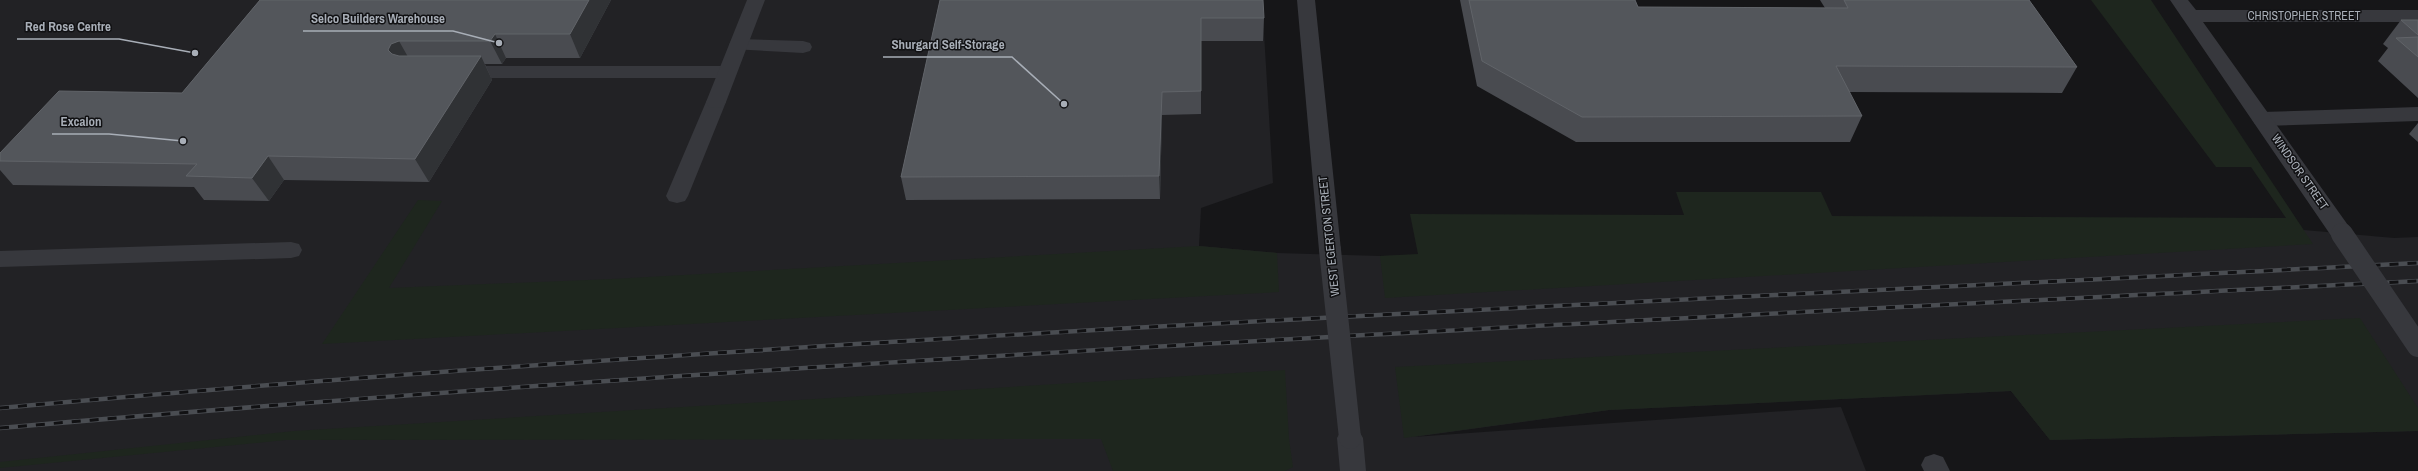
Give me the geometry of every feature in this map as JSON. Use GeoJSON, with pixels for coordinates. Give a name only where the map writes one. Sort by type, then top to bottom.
{"type":"FeatureCollection","features":[{"type":"Feature","properties":{"kind":"street"},"geometry":{"type":"LineString","coordinates":[[677,196],[756,0]]}},
{"type":"Feature","properties":{"kind":"street","name":"WEST EGERTON STREET"},"geometry":{"type":"LineString","coordinates":[[1306,0],[1353,471]]}},
{"type":"Feature","properties":{"kind":"street","name":"CHRISTOPHER STREET"},"geometry":{"type":"LineString","coordinates":[[2185,8],[2418,16]]}},
{"type":"Feature","properties":{"kind":"street","name":"WINDSOR STREET"},"geometry":{"type":"LineString","coordinates":[[2185,8],[2418,346]]}},
{"type":"Feature","properties":{"kind":"street"},"geometry":{"type":"LineString","coordinates":[[738,45],[803,47]]}},
{"type":"Feature","properties":{"kind":"street"},"geometry":{"type":"LineString","coordinates":[[436,72],[727,72]]}},
{"type":"Feature","properties":{"kind":"street"},"geometry":{"type":"LineString","coordinates":[[2262,119],[2418,114]]}},
{"type":"Feature","properties":{"kind":"street"},"geometry":{"type":"LineString","coordinates":[[0,259],[291,250]]}},
{"type":"Feature","properties":{"kind":"shaded area"},"geometry":{"type":"Polygon","coordinates":[[[0,0],[1262,0],[1273,183],[1201,208],[1199,246],[1277,253],[1380,256],[2304,230],[2394,238],[2418,237],[2418,431],[2050,440],[2011,391],[1609,410],[1413,437],[1841,407],[1866,471],[0,471],[0,0]]]}},
{"type":"Feature","properties":{"kind":"shaded area"},"geometry":{"type":"Polygon","coordinates":[[[2091,0],[2151,0],[2313,244],[1385,298],[1380,256],[1418,254],[1410,214],[1684,215],[1676,192],[1821,192],[1832,216],[2286,218],[2251,167],[2216,167],[2091,0]]]}},
{"type":"Feature","properties":{"kind":"shaded area"},"geometry":{"type":"Polygon","coordinates":[[[418,200],[442,201],[389,288],[612,279],[1199,246],[1277,253],[1279,292],[322,344],[418,200]]]}},
{"type":"Feature","properties":{"kind":"shaded area"},"geometry":{"type":"Polygon","coordinates":[[[2360,318],[2418,408],[2418,431],[2050,440],[2011,391],[1609,410],[1404,438],[1395,367],[2360,318]]]}},
{"type":"Feature","properties":{"kind":"shaded area"},"geometry":{"type":"Polygon","coordinates":[[[1285,370],[1289,439],[1293,467],[1285,471],[1113,471],[1101,439],[286,440],[0,468],[0,462],[294,431],[1285,370]]]}},
{"type":"Feature","properties":{"kind":"building"},"geometry":{"type":"Polygon","coordinates":[[[260,0],[589,0],[570,34],[495,34],[490,41],[399,41],[391,44],[388,50],[392,54],[399,56],[481,56],[415,159],[268,156],[252,178],[186,176],[197,164],[0,161],[0,153],[59,91],[182,93],[260,0]]]}},
{"type":"Feature","properties":{"kind":"building"},"geometry":{"type":"Polygon","coordinates":[[[940,0],[1263,0],[1264,18],[1201,18],[1201,91],[1162,92],[1159,176],[901,177],[940,0]]]}},
{"type":"Feature","properties":{"kind":"building"},"geometry":{"type":"Polygon","coordinates":[[[1469,0],[1635,0],[1638,7],[1848,8],[1844,0],[2029,0],[2077,67],[1836,66],[1862,116],[1582,117],[1482,61],[1469,0]]]}},
{"type":"Feature","properties":{"kind":"building"},"geometry":{"type":"Polygon","coordinates":[[[2401,20],[2418,20],[2418,35],[2401,20]]]}},
{"type":"Feature","properties":{"kind":"building"},"geometry":{"type":"Polygon","coordinates":[[[2418,37],[2418,57],[2396,38],[2418,37]]]}},
{"type":"Feature","properties":{"kind":"railway"},"geometry":{"type":"LineString","coordinates":[[0,408],[604,360],[906,341],[1511,308],[2418,263]]}},
{"type":"Feature","properties":{"kind":"railway"},"geometry":{"type":"LineString","coordinates":[[0,428],[302,403],[604,381],[906,362],[1511,327],[2418,281]]}},
{"type":"Feature","properties":{"kind":"place","name":"Selco Builders Warehouse"},"geometry":{"type":"Point","coordinates":[499,43]}},
{"type":"Feature","properties":{"kind":"place","name":"Red Rose Centre"},"geometry":{"type":"Point","coordinates":[195,53]}},
{"type":"Feature","properties":{"kind":"place","name":"Shurgard Self-Storage"},"geometry":{"type":"Point","coordinates":[1064,104]}},
{"type":"Feature","properties":{"kind":"place","name":"Excalon"},"geometry":{"type":"Point","coordinates":[183,141]}}]}
